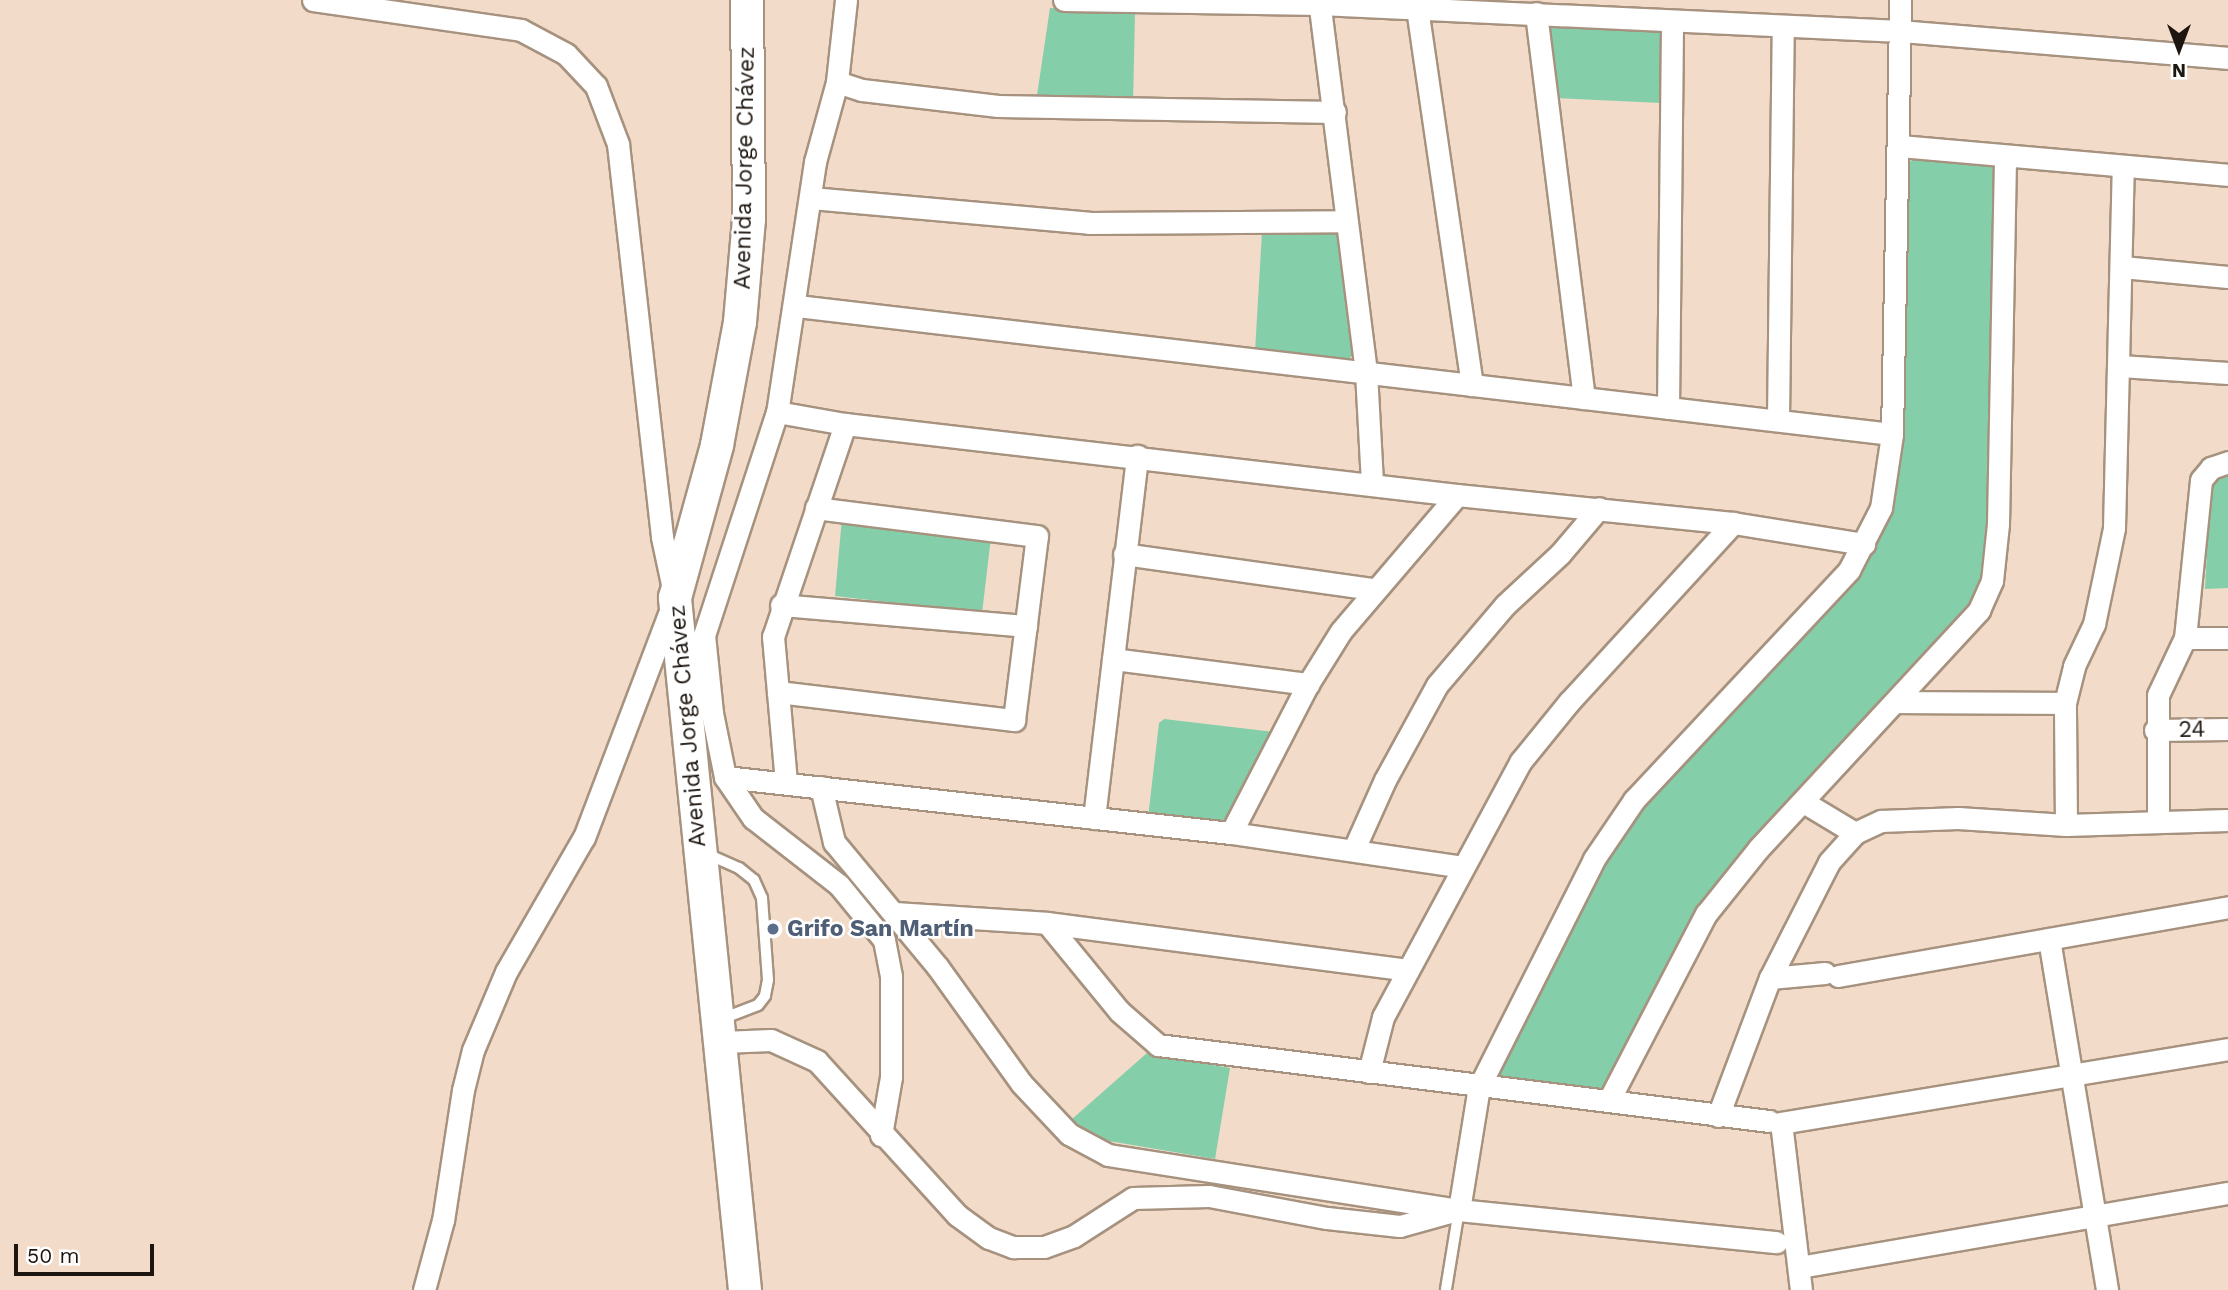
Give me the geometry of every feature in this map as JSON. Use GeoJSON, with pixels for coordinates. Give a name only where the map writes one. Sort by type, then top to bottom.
{"type":"FeatureCollection","features":[{"type":"Feature","properties":{"kind":"main road","name":"Avenida Jorge Chávez"},"geometry":{"type":"LineString","coordinates":[[745,1290],[675,598],[717,446],[740,322],[748,219],[747,0]]}},
{"type":"Feature","properties":{"kind":"street"},"geometry":{"type":"LineString","coordinates":[[313,0],[521,30],[566,54],[596,86],[618,145],[662,537],[675,598],[584,837],[506,972],[473,1050],[463,1090],[443,1220],[424,1290]]}},
{"type":"Feature","properties":{"kind":"street"},"geometry":{"type":"LineString","coordinates":[[846,0],[837,82],[811,198],[797,306],[777,412],[704,635],[712,713],[725,777],[753,818],[839,885],[884,940],[891,976],[891,1077],[881,1135]]}},
{"type":"Feature","properties":{"kind":"street"},"geometry":{"type":"LineString","coordinates":[[1064,0],[1320,2],[1672,22],[1900,31],[2228,58]]}},
{"type":"Feature","properties":{"kind":"street"},"geometry":{"type":"LineString","coordinates":[[1459,1210],[1479,1087],[1594,859],[1634,800],[1849,570],[1881,508],[1892,434],[1899,146],[1899,0]]}},
{"type":"Feature","properties":{"kind":"street"},"geometry":{"type":"LineString","coordinates":[[1320,2],[1366,372],[1371,483]]}},
{"type":"Feature","properties":{"kind":"street"},"geometry":{"type":"LineString","coordinates":[[1417,8],[1472,385]]}},
{"type":"Feature","properties":{"kind":"street"},"geometry":{"type":"LineString","coordinates":[[1536,13],[1584,398]]}},
{"type":"Feature","properties":{"kind":"street"},"geometry":{"type":"LineString","coordinates":[[1668,408],[1672,22]]}},
{"type":"Feature","properties":{"kind":"street"},"geometry":{"type":"LineString","coordinates":[[1778,418],[1783,26]]}},
{"type":"Feature","properties":{"kind":"street"},"geometry":{"type":"LineString","coordinates":[[837,82],[862,90],[998,106],[1335,112]]}},
{"type":"Feature","properties":{"kind":"street"},"geometry":{"type":"LineString","coordinates":[[1899,146],[2005,159],[2228,175]]}},
{"type":"Feature","properties":{"kind":"street"},"geometry":{"type":"LineString","coordinates":[[1609,1100],[1706,914],[1758,849],[1805,803],[1979,610],[1992,581],[1998,524],[2005,159]]}},
{"type":"Feature","properties":{"kind":"street"},"geometry":{"type":"LineString","coordinates":[[2066,825],[2065,703],[2108,572],[2120,366],[2123,167]]}},
{"type":"Feature","properties":{"kind":"street"},"geometry":{"type":"LineString","coordinates":[[811,198],[1089,223],[1346,221]]}},
{"type":"Feature","properties":{"kind":"street"},"geometry":{"type":"LineString","coordinates":[[2122,267],[2228,277]]}},
{"type":"Feature","properties":{"kind":"street"},"geometry":{"type":"LineString","coordinates":[[797,306],[1668,408],[1778,418],[1892,434]]}},
{"type":"Feature","properties":{"kind":"street"},"geometry":{"type":"LineString","coordinates":[[2120,366],[2228,373]]}},
{"type":"Feature","properties":{"kind":"street"},"geometry":{"type":"LineString","coordinates":[[777,412],[845,424],[1457,495],[1733,523],[1864,544]]}},
{"type":"Feature","properties":{"kind":"street"},"geometry":{"type":"LineString","coordinates":[[786,782],[773,637],[781,605],[845,424]]}},
{"type":"Feature","properties":{"kind":"street"},"geometry":{"type":"LineString","coordinates":[[1094,818],[1137,456]]}},
{"type":"Feature","properties":{"kind":"street"},"geometry":{"type":"LineString","coordinates":[[2158,822],[2155,730],[2158,695],[2185,638],[2201,480],[2211,468],[2228,461]]}},
{"type":"Feature","properties":{"kind":"street"},"geometry":{"type":"LineString","coordinates":[[1231,833],[1308,684],[1374,589],[1457,495]]}},
{"type":"Feature","properties":{"kind":"street"},"geometry":{"type":"LineString","coordinates":[[778,692],[1014,720],[1037,536],[816,508]]}},
{"type":"Feature","properties":{"kind":"street"},"geometry":{"type":"LineString","coordinates":[[1354,849],[1385,780],[1437,685],[1505,605],[1560,554],[1599,508]]}},
{"type":"Feature","properties":{"kind":"street"},"geometry":{"type":"LineString","coordinates":[[1369,1072],[1383,1017],[1521,761],[1569,702],[1733,523]]}},
{"type":"Feature","properties":{"kind":"street"},"geometry":{"type":"LineString","coordinates":[[1124,554],[1374,589]]}},
{"type":"Feature","properties":{"kind":"street"},"geometry":{"type":"LineString","coordinates":[[781,605],[1026,626]]}},
{"type":"Feature","properties":{"kind":"street"},"geometry":{"type":"LineString","coordinates":[[2185,638],[2228,638]]}},
{"type":"Feature","properties":{"kind":"street"},"geometry":{"type":"LineString","coordinates":[[1114,659],[1308,684]]}},
{"type":"Feature","properties":{"kind":"street"},"geometry":{"type":"LineString","coordinates":[[1898,702],[2065,703]]}},
{"type":"Feature","properties":{"kind":"street","name":"24"},"geometry":{"type":"LineString","coordinates":[[2155,730],[2228,729]]}},
{"type":"Feature","properties":{"kind":"street"},"geometry":{"type":"LineString","coordinates":[[725,777],[1231,833],[1463,867]]}},
{"type":"Feature","properties":{"kind":"street"},"geometry":{"type":"LineString","coordinates":[[821,787],[834,842],[894,913],[1021,1083],[1069,1134],[1108,1155],[1459,1210],[1776,1242]]}},
{"type":"Feature","properties":{"kind":"street"},"geometry":{"type":"LineString","coordinates":[[1805,803],[1854,833]]}},
{"type":"Feature","properties":{"kind":"street"},"geometry":{"type":"LineString","coordinates":[[1718,1116],[1770,978],[1829,862],[1854,833],[1881,821],[1958,818],[2066,825],[2228,820]]}},
{"type":"Feature","properties":{"kind":"street"},"geometry":{"type":"LineString","coordinates":[[1770,978],[1832,974],[2228,907]]}},
{"type":"Feature","properties":{"kind":"street"},"geometry":{"type":"LineString","coordinates":[[894,913],[1047,923],[1408,970]]}},
{"type":"Feature","properties":{"kind":"street"},"geometry":{"type":"LineString","coordinates":[[1047,923],[1119,1010],[1158,1045],[1479,1087],[1609,1100],[1718,1116],[1775,1122],[2228,1049]]}},
{"type":"Feature","properties":{"kind":"street"},"geometry":{"type":"LineString","coordinates":[[1075,960],[1097,930]]}},
{"type":"Feature","properties":{"kind":"street"},"geometry":{"type":"LineString","coordinates":[[2049,939],[2107,1290]]}},
{"type":"Feature","properties":{"kind":"street"},"geometry":{"type":"LineString","coordinates":[[720,1031],[771,1040],[817,1061],[881,1135],[957,1215],[989,1238],[1013,1247],[1044,1247],[1074,1237],[1133,1198],[1209,1196],[1400,1226],[1459,1210]]}},
{"type":"Feature","properties":{"kind":"street"},"geometry":{"type":"LineString","coordinates":[[1775,1122],[1801,1290]]}},
{"type":"Feature","properties":{"kind":"street"},"geometry":{"type":"LineString","coordinates":[[1799,1266],[2228,1193]]}},
{"type":"Feature","properties":{"kind":"lane"},"geometry":{"type":"LineString","coordinates":[[700,851],[739,868],[754,880],[762,898],[768,979],[765,996],[758,1005],[720,1031]]}},
{"type":"Feature","properties":{"kind":"lane"},"geometry":{"type":"LineString","coordinates":[[1446,1289],[1459,1210]]}},
{"type":"Feature","properties":{"kind":"green space"},"geometry":{"type":"Polygon","coordinates":[[[1050,8],[1135,11],[1133,104],[1036,102],[1050,8]]]}},
{"type":"Feature","properties":{"kind":"green space"},"geometry":{"type":"Polygon","coordinates":[[[1559,20],[1658,26],[1663,34],[1661,103],[1555,98],[1547,25],[1559,20]]]}},
{"type":"Feature","properties":{"kind":"green space"},"geometry":{"type":"Polygon","coordinates":[[[1919,154],[1989,162],[1996,172],[1988,542],[1981,579],[1963,619],[1712,892],[1606,1091],[1503,1081],[1497,1074],[1614,842],[1690,750],[1857,576],[1881,534],[1895,489],[1898,452],[1905,166],[1919,154]]]}},
{"type":"Feature","properties":{"kind":"green space"},"geometry":{"type":"Polygon","coordinates":[[[1262,232],[1335,232],[1340,240],[1355,352],[1346,362],[1255,352],[1262,232]]]}},
{"type":"Feature","properties":{"kind":"green space"},"geometry":{"type":"Polygon","coordinates":[[[2228,472],[2228,588],[2205,589],[2211,478],[2228,472]]]}},
{"type":"Feature","properties":{"kind":"green space"},"geometry":{"type":"Polygon","coordinates":[[[842,518],[991,537],[982,613],[835,596],[842,518]]]}},
{"type":"Feature","properties":{"kind":"green space"},"geometry":{"type":"Polygon","coordinates":[[[1164,719],[1274,732],[1228,822],[1148,818],[1159,723],[1164,719]]]}},
{"type":"Feature","properties":{"kind":"green space"},"geometry":{"type":"Polygon","coordinates":[[[1147,1053],[1230,1068],[1215,1159],[1103,1140],[1071,1120],[1147,1053]]]}},
{"type":"Feature","properties":{"kind":"place","name":"Grifo San Martín"},"geometry":{"type":"Point","coordinates":[773,929]}}]}
